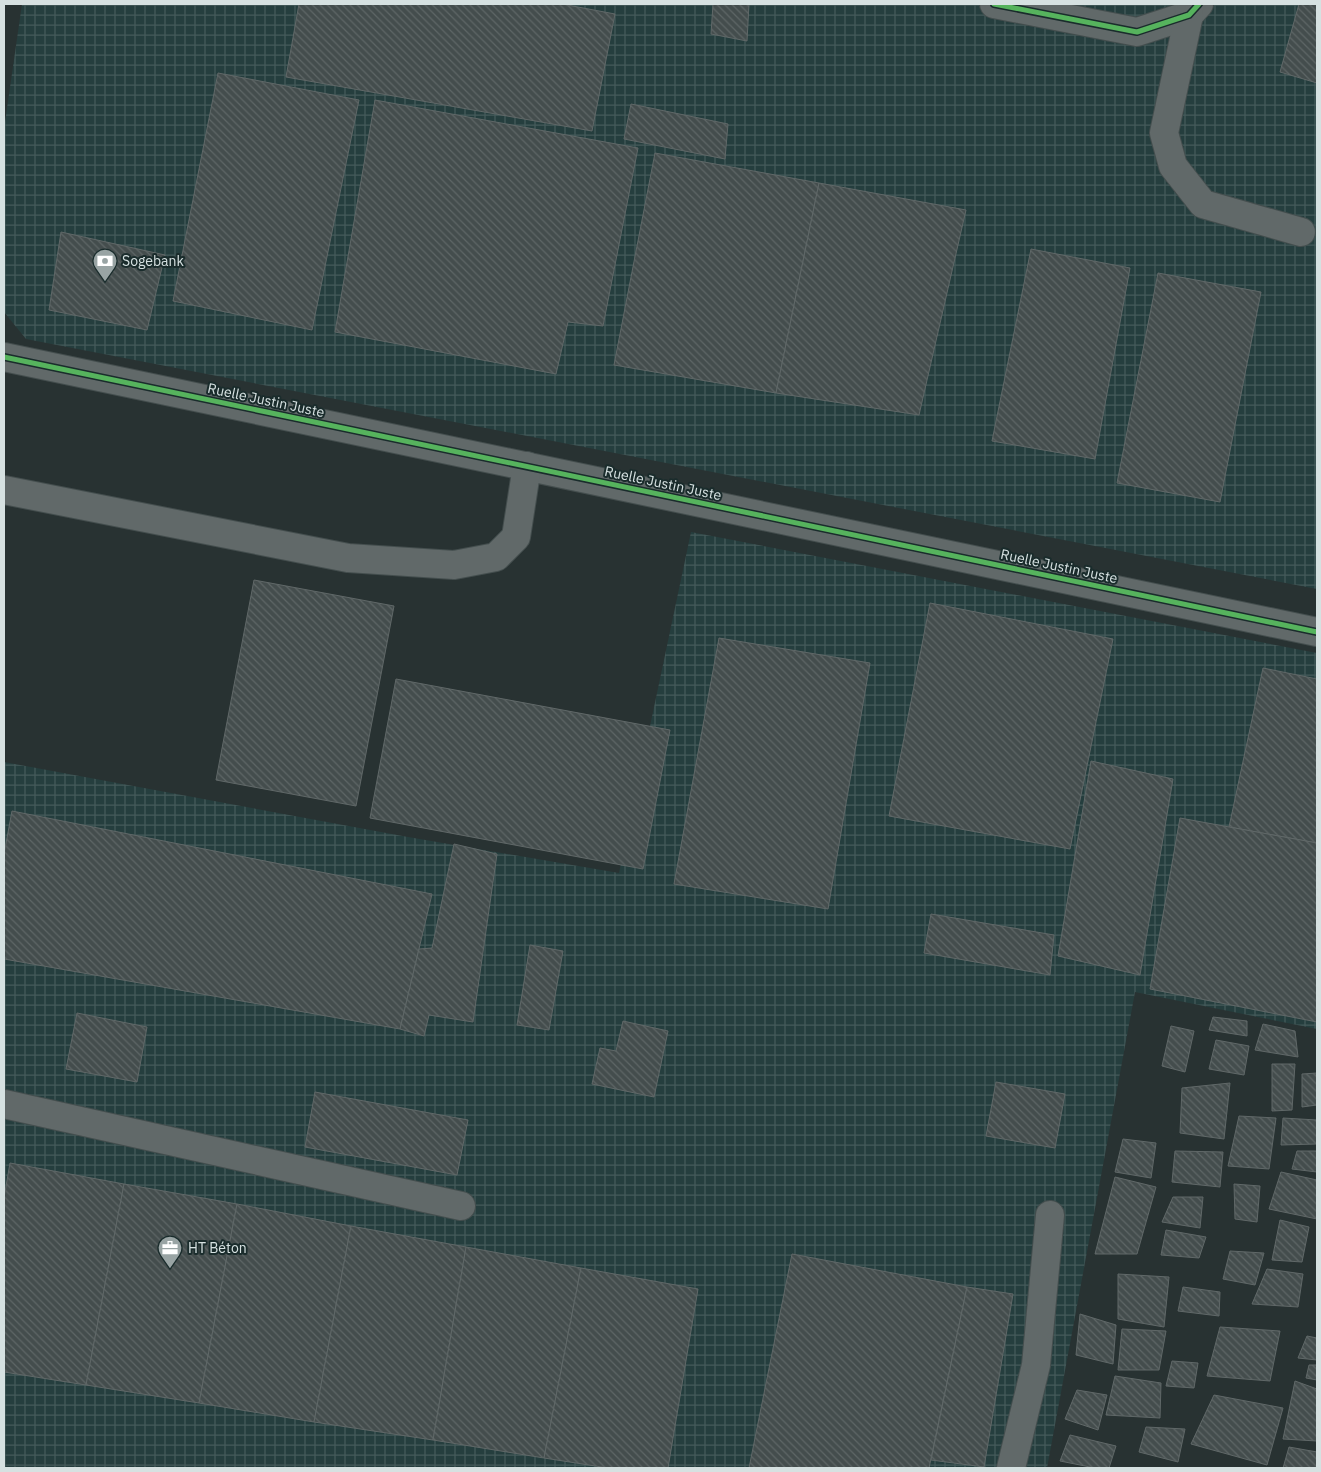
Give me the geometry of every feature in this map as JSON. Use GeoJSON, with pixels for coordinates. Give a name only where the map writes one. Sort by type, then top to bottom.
{"type":"FeatureCollection","features":[{"type":"Feature","properties":{"kind":"street"},"geometry":{"type":"LineString","coordinates":[[994,4],[1137,32],[1194,9]]}},
{"type":"Feature","properties":{"kind":"street"},"geometry":{"type":"LineString","coordinates":[[1194,9],[1164,133],[1173,166],[1203,204],[1301,232]]}},
{"type":"Feature","properties":{"kind":"street","name":"Ruelle Justin Juste"},"geometry":{"type":"LineString","coordinates":[[4,357],[1317,632]]}},
{"type":"Feature","properties":{"kind":"street"},"geometry":{"type":"LineString","coordinates":[[4,490],[348,558],[454,564],[496,557],[516,536],[528,466]]}},
{"type":"Feature","properties":{"kind":"street"},"geometry":{"type":"LineString","coordinates":[[4,1104],[461,1206]]}},
{"type":"Feature","properties":{"kind":"street"},"geometry":{"type":"LineString","coordinates":[[1011,1468],[1036,1365],[1050,1216]]}},
{"type":"Feature","properties":{"kind":"shaded area"},"geometry":{"type":"Polygon","coordinates":[[[22,4],[1317,4],[1317,589],[26,339],[4,312],[4,129],[22,4]]]}},
{"type":"Feature","properties":{"kind":"shaded area"},"geometry":{"type":"Polygon","coordinates":[[[691,532],[1317,653],[1317,1029],[1135,992],[1047,1468],[4,1468],[4,762],[408,837],[619,873],[691,532]]]}},
{"type":"Feature","properties":{"kind":"building"},"geometry":{"type":"Polygon","coordinates":[[[299,4],[562,4],[615,14],[592,131],[286,77],[299,4]]]}},
{"type":"Feature","properties":{"kind":"building"},"geometry":{"type":"Polygon","coordinates":[[[713,4],[749,4],[747,41],[711,34],[713,4]]]}},
{"type":"Feature","properties":{"kind":"building"},"geometry":{"type":"Polygon","coordinates":[[[1299,4],[1317,4],[1317,83],[1280,72],[1299,4]]]}},
{"type":"Feature","properties":{"kind":"building"},"geometry":{"type":"Polygon","coordinates":[[[218,73],[359,100],[312,330],[173,301],[218,73]]]}},
{"type":"Feature","properties":{"kind":"building"},"geometry":{"type":"Polygon","coordinates":[[[375,100],[638,148],[603,326],[568,322],[556,374],[335,332],[375,100]]]}},
{"type":"Feature","properties":{"kind":"building"},"geometry":{"type":"Polygon","coordinates":[[[631,104],[728,124],[725,159],[624,139],[631,104]]]}},
{"type":"Feature","properties":{"kind":"building"},"geometry":{"type":"Polygon","coordinates":[[[655,153],[819,183],[776,393],[614,365],[655,153]]]}},
{"type":"Feature","properties":{"kind":"building"},"geometry":{"type":"Polygon","coordinates":[[[819,183],[966,210],[919,415],[776,393],[819,183]]]}},
{"type":"Feature","properties":{"kind":"building","name":"Sogebank"},"geometry":{"type":"Polygon","coordinates":[[[61,232],[165,255],[147,330],[49,310],[61,232]]]}},
{"type":"Feature","properties":{"kind":"building"},"geometry":{"type":"Polygon","coordinates":[[[1031,249],[1130,268],[1095,459],[992,441],[1031,249]]]}},
{"type":"Feature","properties":{"kind":"building"},"geometry":{"type":"Polygon","coordinates":[[[1158,273],[1261,292],[1220,502],[1117,483],[1158,273]]]}},
{"type":"Feature","properties":{"kind":"building"},"geometry":{"type":"Polygon","coordinates":[[[254,580],[394,606],[356,806],[216,780],[254,580]]]}},
{"type":"Feature","properties":{"kind":"building"},"geometry":{"type":"Polygon","coordinates":[[[930,603],[1113,639],[1070,849],[889,816],[930,603]]]}},
{"type":"Feature","properties":{"kind":"building"},"geometry":{"type":"Polygon","coordinates":[[[719,638],[870,663],[828,909],[674,884],[719,638]]]}},
{"type":"Feature","properties":{"kind":"building"},"geometry":{"type":"Polygon","coordinates":[[[1263,668],[1317,679],[1317,843],[1229,827],[1263,668]]]}},
{"type":"Feature","properties":{"kind":"building"},"geometry":{"type":"Polygon","coordinates":[[[396,679],[670,730],[643,869],[370,818],[396,679]]]}},
{"type":"Feature","properties":{"kind":"building"},"geometry":{"type":"Polygon","coordinates":[[[1091,761],[1173,779],[1140,975],[1058,956],[1091,761]]]}},
{"type":"Feature","properties":{"kind":"building"},"geometry":{"type":"Polygon","coordinates":[[[12,811],[432,894],[400,1029],[4,959],[4,854],[12,811]]]}},
{"type":"Feature","properties":{"kind":"building"},"geometry":{"type":"Polygon","coordinates":[[[1180,818],[1317,843],[1317,1022],[1150,989],[1180,818]]]}},
{"type":"Feature","properties":{"kind":"building"},"geometry":{"type":"Polygon","coordinates":[[[454,844],[497,854],[473,1022],[429,1015],[424,1036],[400,1029],[419,949],[432,948],[454,844]]]}},
{"type":"Feature","properties":{"kind":"building"},"geometry":{"type":"Polygon","coordinates":[[[931,914],[1054,935],[1050,975],[924,953],[931,914]]]}},
{"type":"Feature","properties":{"kind":"building"},"geometry":{"type":"Polygon","coordinates":[[[530,945],[563,951],[549,1030],[517,1025],[530,945]]]}},
{"type":"Feature","properties":{"kind":"building"},"geometry":{"type":"Polygon","coordinates":[[[77,1013],[147,1027],[137,1082],[66,1069],[77,1013]]]}},
{"type":"Feature","properties":{"kind":"building"},"geometry":{"type":"Polygon","coordinates":[[[1213,1017],[1247,1021],[1247,1036],[1209,1030],[1213,1017]]]}},
{"type":"Feature","properties":{"kind":"building"},"geometry":{"type":"Polygon","coordinates":[[[623,1021],[668,1031],[654,1097],[592,1084],[600,1048],[616,1051],[623,1021]]]}},
{"type":"Feature","properties":{"kind":"building"},"geometry":{"type":"Polygon","coordinates":[[[1263,1024],[1295,1031],[1298,1057],[1255,1050],[1263,1024]]]}},
{"type":"Feature","properties":{"kind":"building"},"geometry":{"type":"Polygon","coordinates":[[[1171,1026],[1194,1031],[1185,1072],[1162,1066],[1171,1026]]]}},
{"type":"Feature","properties":{"kind":"building"},"geometry":{"type":"Polygon","coordinates":[[[1216,1040],[1249,1046],[1244,1075],[1209,1069],[1216,1040]]]}},
{"type":"Feature","properties":{"kind":"building"},"geometry":{"type":"Polygon","coordinates":[[[1272,1064],[1295,1064],[1292,1110],[1272,1111],[1272,1064]]]}},
{"type":"Feature","properties":{"kind":"building"},"geometry":{"type":"Polygon","coordinates":[[[1317,1073],[1317,1105],[1302,1107],[1302,1074],[1317,1073]]]}},
{"type":"Feature","properties":{"kind":"building"},"geometry":{"type":"Polygon","coordinates":[[[996,1082],[1065,1094],[1055,1148],[986,1136],[996,1082]]]}},
{"type":"Feature","properties":{"kind":"building"},"geometry":{"type":"Polygon","coordinates":[[[1230,1083],[1224,1139],[1180,1133],[1182,1088],[1230,1083]]]}},
{"type":"Feature","properties":{"kind":"building"},"geometry":{"type":"Polygon","coordinates":[[[315,1092],[468,1120],[457,1175],[305,1147],[315,1092]]]}},
{"type":"Feature","properties":{"kind":"building"},"geometry":{"type":"Polygon","coordinates":[[[1239,1116],[1276,1118],[1269,1169],[1228,1166],[1239,1116]]]}},
{"type":"Feature","properties":{"kind":"building"},"geometry":{"type":"Polygon","coordinates":[[[1283,1118],[1317,1120],[1317,1144],[1281,1145],[1283,1118]]]}},
{"type":"Feature","properties":{"kind":"building"},"geometry":{"type":"Polygon","coordinates":[[[1123,1139],[1156,1143],[1151,1178],[1115,1172],[1123,1139]]]}},
{"type":"Feature","properties":{"kind":"building"},"geometry":{"type":"Polygon","coordinates":[[[1175,1151],[1223,1152],[1220,1187],[1172,1182],[1175,1151]]]}},
{"type":"Feature","properties":{"kind":"building"},"geometry":{"type":"Polygon","coordinates":[[[1297,1151],[1317,1151],[1317,1172],[1292,1169],[1297,1151]]]}},
{"type":"Feature","properties":{"kind":"building"},"geometry":{"type":"Polygon","coordinates":[[[10,1163],[124,1184],[86,1385],[4,1372],[4,1198],[10,1163]]]}},
{"type":"Feature","properties":{"kind":"building"},"geometry":{"type":"Polygon","coordinates":[[[1281,1172],[1317,1180],[1317,1219],[1269,1209],[1281,1172]]]}},
{"type":"Feature","properties":{"kind":"building"},"geometry":{"type":"Polygon","coordinates":[[[1115,1177],[1156,1187],[1137,1254],[1095,1254],[1115,1177]]]}},
{"type":"Feature","properties":{"kind":"building"},"geometry":{"type":"Polygon","coordinates":[[[124,1184],[237,1204],[199,1403],[86,1385],[124,1184]]]}},
{"type":"Feature","properties":{"kind":"building"},"geometry":{"type":"Polygon","coordinates":[[[1234,1184],[1260,1186],[1257,1222],[1235,1219],[1234,1184]]]}},
{"type":"Feature","properties":{"kind":"building"},"geometry":{"type":"Polygon","coordinates":[[[1173,1197],[1203,1197],[1200,1228],[1162,1222],[1173,1197]]]}},
{"type":"Feature","properties":{"kind":"building"},"geometry":{"type":"Polygon","coordinates":[[[237,1204],[351,1226],[314,1422],[199,1403],[237,1204]]]}},
{"type":"Feature","properties":{"kind":"building"},"geometry":{"type":"Polygon","coordinates":[[[1280,1220],[1309,1227],[1302,1262],[1272,1260],[1280,1220]]]}},
{"type":"Feature","properties":{"kind":"building"},"geometry":{"type":"Polygon","coordinates":[[[351,1226],[466,1247],[433,1440],[314,1422],[351,1226]]]}},
{"type":"Feature","properties":{"kind":"building"},"geometry":{"type":"Polygon","coordinates":[[[1166,1230],[1206,1237],[1199,1258],[1161,1255],[1166,1230]]]}},
{"type":"Feature","properties":{"kind":"building"},"geometry":{"type":"Polygon","coordinates":[[[466,1247],[581,1268],[544,1458],[433,1440],[466,1247]]]}},
{"type":"Feature","properties":{"kind":"building"},"geometry":{"type":"Polygon","coordinates":[[[1230,1251],[1264,1253],[1255,1285],[1223,1279],[1230,1251]]]}},
{"type":"Feature","properties":{"kind":"building"},"geometry":{"type":"Polygon","coordinates":[[[792,1254],[967,1287],[929,1468],[749,1468],[792,1254]]]}},
{"type":"Feature","properties":{"kind":"building"},"geometry":{"type":"Polygon","coordinates":[[[581,1268],[698,1289],[668,1468],[608,1468],[544,1458],[581,1268]]]}},
{"type":"Feature","properties":{"kind":"building"},"geometry":{"type":"Polygon","coordinates":[[[1267,1269],[1303,1274],[1298,1307],[1252,1304],[1267,1269]]]}},
{"type":"Feature","properties":{"kind":"building"},"geometry":{"type":"Polygon","coordinates":[[[1118,1274],[1169,1277],[1164,1327],[1118,1319],[1118,1274]]]}},
{"type":"Feature","properties":{"kind":"building"},"geometry":{"type":"Polygon","coordinates":[[[967,1287],[1013,1294],[984,1467],[931,1460],[967,1287]]]}},
{"type":"Feature","properties":{"kind":"building"},"geometry":{"type":"Polygon","coordinates":[[[1183,1287],[1220,1292],[1219,1316],[1178,1311],[1183,1287]]]}},
{"type":"Feature","properties":{"kind":"building"},"geometry":{"type":"Polygon","coordinates":[[[1080,1314],[1116,1325],[1113,1364],[1076,1355],[1080,1314]]]}},
{"type":"Feature","properties":{"kind":"building"},"geometry":{"type":"Polygon","coordinates":[[[1220,1327],[1280,1331],[1270,1381],[1207,1376],[1220,1327]]]}},
{"type":"Feature","properties":{"kind":"building"},"geometry":{"type":"Polygon","coordinates":[[[1122,1329],[1166,1331],[1159,1370],[1118,1370],[1122,1329]]]}},
{"type":"Feature","properties":{"kind":"building"},"geometry":{"type":"Polygon","coordinates":[[[1307,1336],[1317,1338],[1317,1360],[1298,1358],[1307,1336]]]}},
{"type":"Feature","properties":{"kind":"building"},"geometry":{"type":"Polygon","coordinates":[[[1172,1361],[1198,1363],[1194,1388],[1166,1386],[1172,1361]]]}},
{"type":"Feature","properties":{"kind":"building"},"geometry":{"type":"Polygon","coordinates":[[[1309,1365],[1317,1365],[1317,1380],[1306,1378],[1309,1365]]]}},
{"type":"Feature","properties":{"kind":"building"},"geometry":{"type":"Polygon","coordinates":[[[1115,1376],[1161,1383],[1160,1418],[1106,1415],[1115,1376]]]}},
{"type":"Feature","properties":{"kind":"building"},"geometry":{"type":"Polygon","coordinates":[[[1295,1381],[1317,1389],[1317,1441],[1283,1439],[1295,1381]]]}},
{"type":"Feature","properties":{"kind":"building"},"geometry":{"type":"Polygon","coordinates":[[[1077,1390],[1107,1395],[1098,1430],[1065,1419],[1077,1390]]]}},
{"type":"Feature","properties":{"kind":"building"},"geometry":{"type":"Polygon","coordinates":[[[1214,1395],[1283,1408],[1267,1465],[1191,1444],[1214,1395]]]}},
{"type":"Feature","properties":{"kind":"building"},"geometry":{"type":"Polygon","coordinates":[[[1146,1427],[1185,1429],[1178,1462],[1139,1452],[1146,1427]]]}},
{"type":"Feature","properties":{"kind":"building"},"geometry":{"type":"Polygon","coordinates":[[[1070,1435],[1116,1446],[1109,1468],[1095,1468],[1060,1461],[1070,1435]]]}},
{"type":"Feature","properties":{"kind":"building"},"geometry":{"type":"Polygon","coordinates":[[[1289,1447],[1317,1452],[1317,1468],[1283,1468],[1289,1447]]]}},
{"type":"Feature","properties":{"kind":"cycle path"},"geometry":{"type":"LineString","coordinates":[[994,4],[1137,32],[1189,15],[1199,4]]}},
{"type":"Feature","properties":{"kind":"cycle path"},"geometry":{"type":"LineString","coordinates":[[4,357],[1317,632]]}},
{"type":"Feature","properties":{"kind":"place","name":"Sogebank"},"geometry":{"type":"Point","coordinates":[105,282]}},
{"type":"Feature","properties":{"kind":"place","name":"HT Béton"},"geometry":{"type":"Point","coordinates":[170,1269]}}]}
